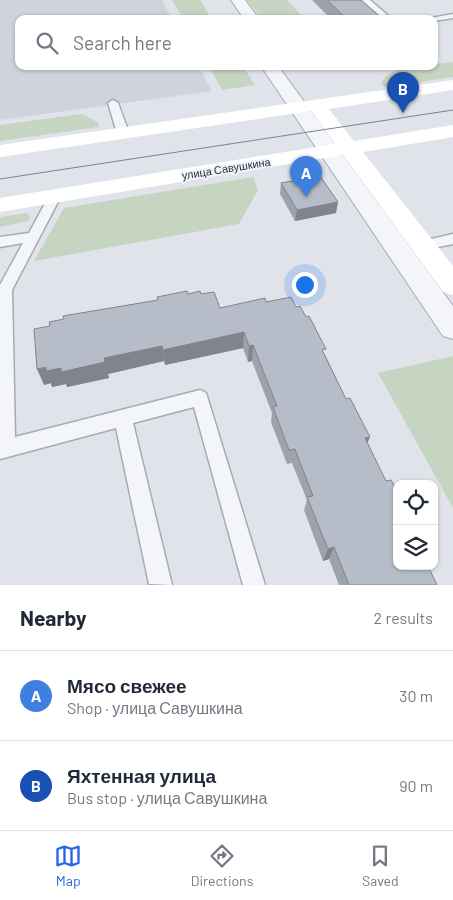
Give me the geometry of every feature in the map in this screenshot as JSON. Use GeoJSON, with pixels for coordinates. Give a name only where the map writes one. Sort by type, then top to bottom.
{"type":"FeatureCollection","features":[{"type":"Feature","properties":{"kind":"main road"},"geometry":{"type":"LineString","coordinates":[[0,151],[453,85]]}},
{"type":"Feature","properties":{"kind":"main road","name":"улица Савушкина"},"geometry":{"type":"LineString","coordinates":[[0,205],[453,131]]}},
{"type":"Feature","properties":{"kind":"main road"},"geometry":{"type":"LineString","coordinates":[[339,149],[423,245],[453,285]]}},
{"type":"Feature","properties":{"kind":"street"},"geometry":{"type":"LineString","coordinates":[[222,0],[232,15]]}},
{"type":"Feature","properties":{"kind":"street"},"geometry":{"type":"LineString","coordinates":[[238,0],[249,15]]}},
{"type":"Feature","properties":{"kind":"street"},"geometry":{"type":"LineString","coordinates":[[273,70],[307,107],[339,149],[453,328]]}},
{"type":"Feature","properties":{"kind":"street"},"geometry":{"type":"LineString","coordinates":[[289,70],[307,107]]}},
{"type":"Feature","properties":{"kind":"lane"},"geometry":{"type":"LineString","coordinates":[[365,0],[383,15]]}},
{"type":"Feature","properties":{"kind":"lane"},"geometry":{"type":"LineString","coordinates":[[438,18],[453,16]]}},
{"type":"Feature","properties":{"kind":"lane"},"geometry":{"type":"LineString","coordinates":[[113,103],[123,133]]}},
{"type":"Feature","properties":{"kind":"lane"},"geometry":{"type":"LineString","coordinates":[[55,196],[5,290],[3,448],[200,398],[254,585]]}},
{"type":"Feature","properties":{"kind":"lane"},"geometry":{"type":"LineString","coordinates":[[0,242],[32,237]]}},
{"type":"Feature","properties":{"kind":"lane"},"geometry":{"type":"LineString","coordinates":[[423,245],[453,239]]}},
{"type":"Feature","properties":{"kind":"lane"},"geometry":{"type":"LineString","coordinates":[[123,417],[160,584],[162,585]]}},
{"type":"Feature","properties":{"kind":"shaded area"},"geometry":{"type":"Polygon","coordinates":[[[0,0],[162,0],[170,15],[15,15],[15,70],[200,70],[212,91],[0,120],[0,0]]]}},
{"type":"Feature","properties":{"kind":"green space"},"geometry":{"type":"Polygon","coordinates":[[[172,0],[200,0],[209,15],[181,15],[172,0]]]}},
{"type":"Feature","properties":{"kind":"green space"},"geometry":{"type":"Polygon","coordinates":[[[247,0],[287,0],[301,15],[259,15],[247,0]]]}},
{"type":"Feature","properties":{"kind":"green space"},"geometry":{"type":"Polygon","coordinates":[[[453,62],[453,77],[385,87],[381,83],[385,77],[398,70],[438,70],[438,64],[453,62]]]}},
{"type":"Feature","properties":{"kind":"green space"},"geometry":{"type":"Polygon","coordinates":[[[211,70],[246,70],[255,85],[222,90],[211,70]]]}},
{"type":"Feature","properties":{"kind":"green space"},"geometry":{"type":"Polygon","coordinates":[[[82,114],[97,122],[99,127],[0,141],[0,125],[82,114]]]}},
{"type":"Feature","properties":{"kind":"green space"},"geometry":{"type":"Polygon","coordinates":[[[253,177],[258,190],[239,224],[34,261],[64,208],[253,177]]]}},
{"type":"Feature","properties":{"kind":"green space"},"geometry":{"type":"Polygon","coordinates":[[[27,213],[30,216],[28,221],[0,227],[0,217],[27,213]]]}},
{"type":"Feature","properties":{"kind":"green space"},"geometry":{"type":"Polygon","coordinates":[[[453,356],[453,508],[438,480],[378,373],[453,356]]]}},
{"type":"Feature","properties":{"kind":"building"},"geometry":{"type":"Polygon","coordinates":[[[327,0],[361,0],[378,15],[343,15],[327,0]]]}},
{"type":"Feature","properties":{"kind":"building"},"geometry":{"type":"Polygon","coordinates":[[[320,176],[338,202],[297,210],[281,183],[320,176]]]}},
{"type":"Feature","properties":{"kind":"building"},"geometry":{"type":"Polygon","coordinates":[[[187,291],[188,294],[200,291],[201,294],[214,292],[220,308],[265,298],[266,302],[291,297],[296,307],[300,306],[306,317],[309,316],[326,349],[322,350],[346,399],[350,398],[370,437],[365,438],[386,481],[391,480],[393,484],[393,570],[430,570],[437,585],[349,585],[334,547],[328,549],[307,497],[313,496],[295,449],[289,450],[273,407],[277,406],[253,345],[249,346],[244,332],[163,350],[162,346],[104,358],[105,362],[61,372],[61,368],[46,371],[46,367],[37,369],[34,329],[50,326],[49,322],[64,319],[63,316],[158,300],[157,297],[187,291]]]}},
{"type":"Feature","properties":{"kind":"tram line"},"geometry":{"type":"LineString","coordinates":[[0,179],[453,110]]}},
{"type":"Feature","properties":{"kind":"place","name":"Яхтенная улица"},"geometry":{"type":"Point","coordinates":[403,113]}},
{"type":"Feature","properties":{"kind":"place","name":"Мясо свежее"},"geometry":{"type":"Point","coordinates":[306,197]}}]}
